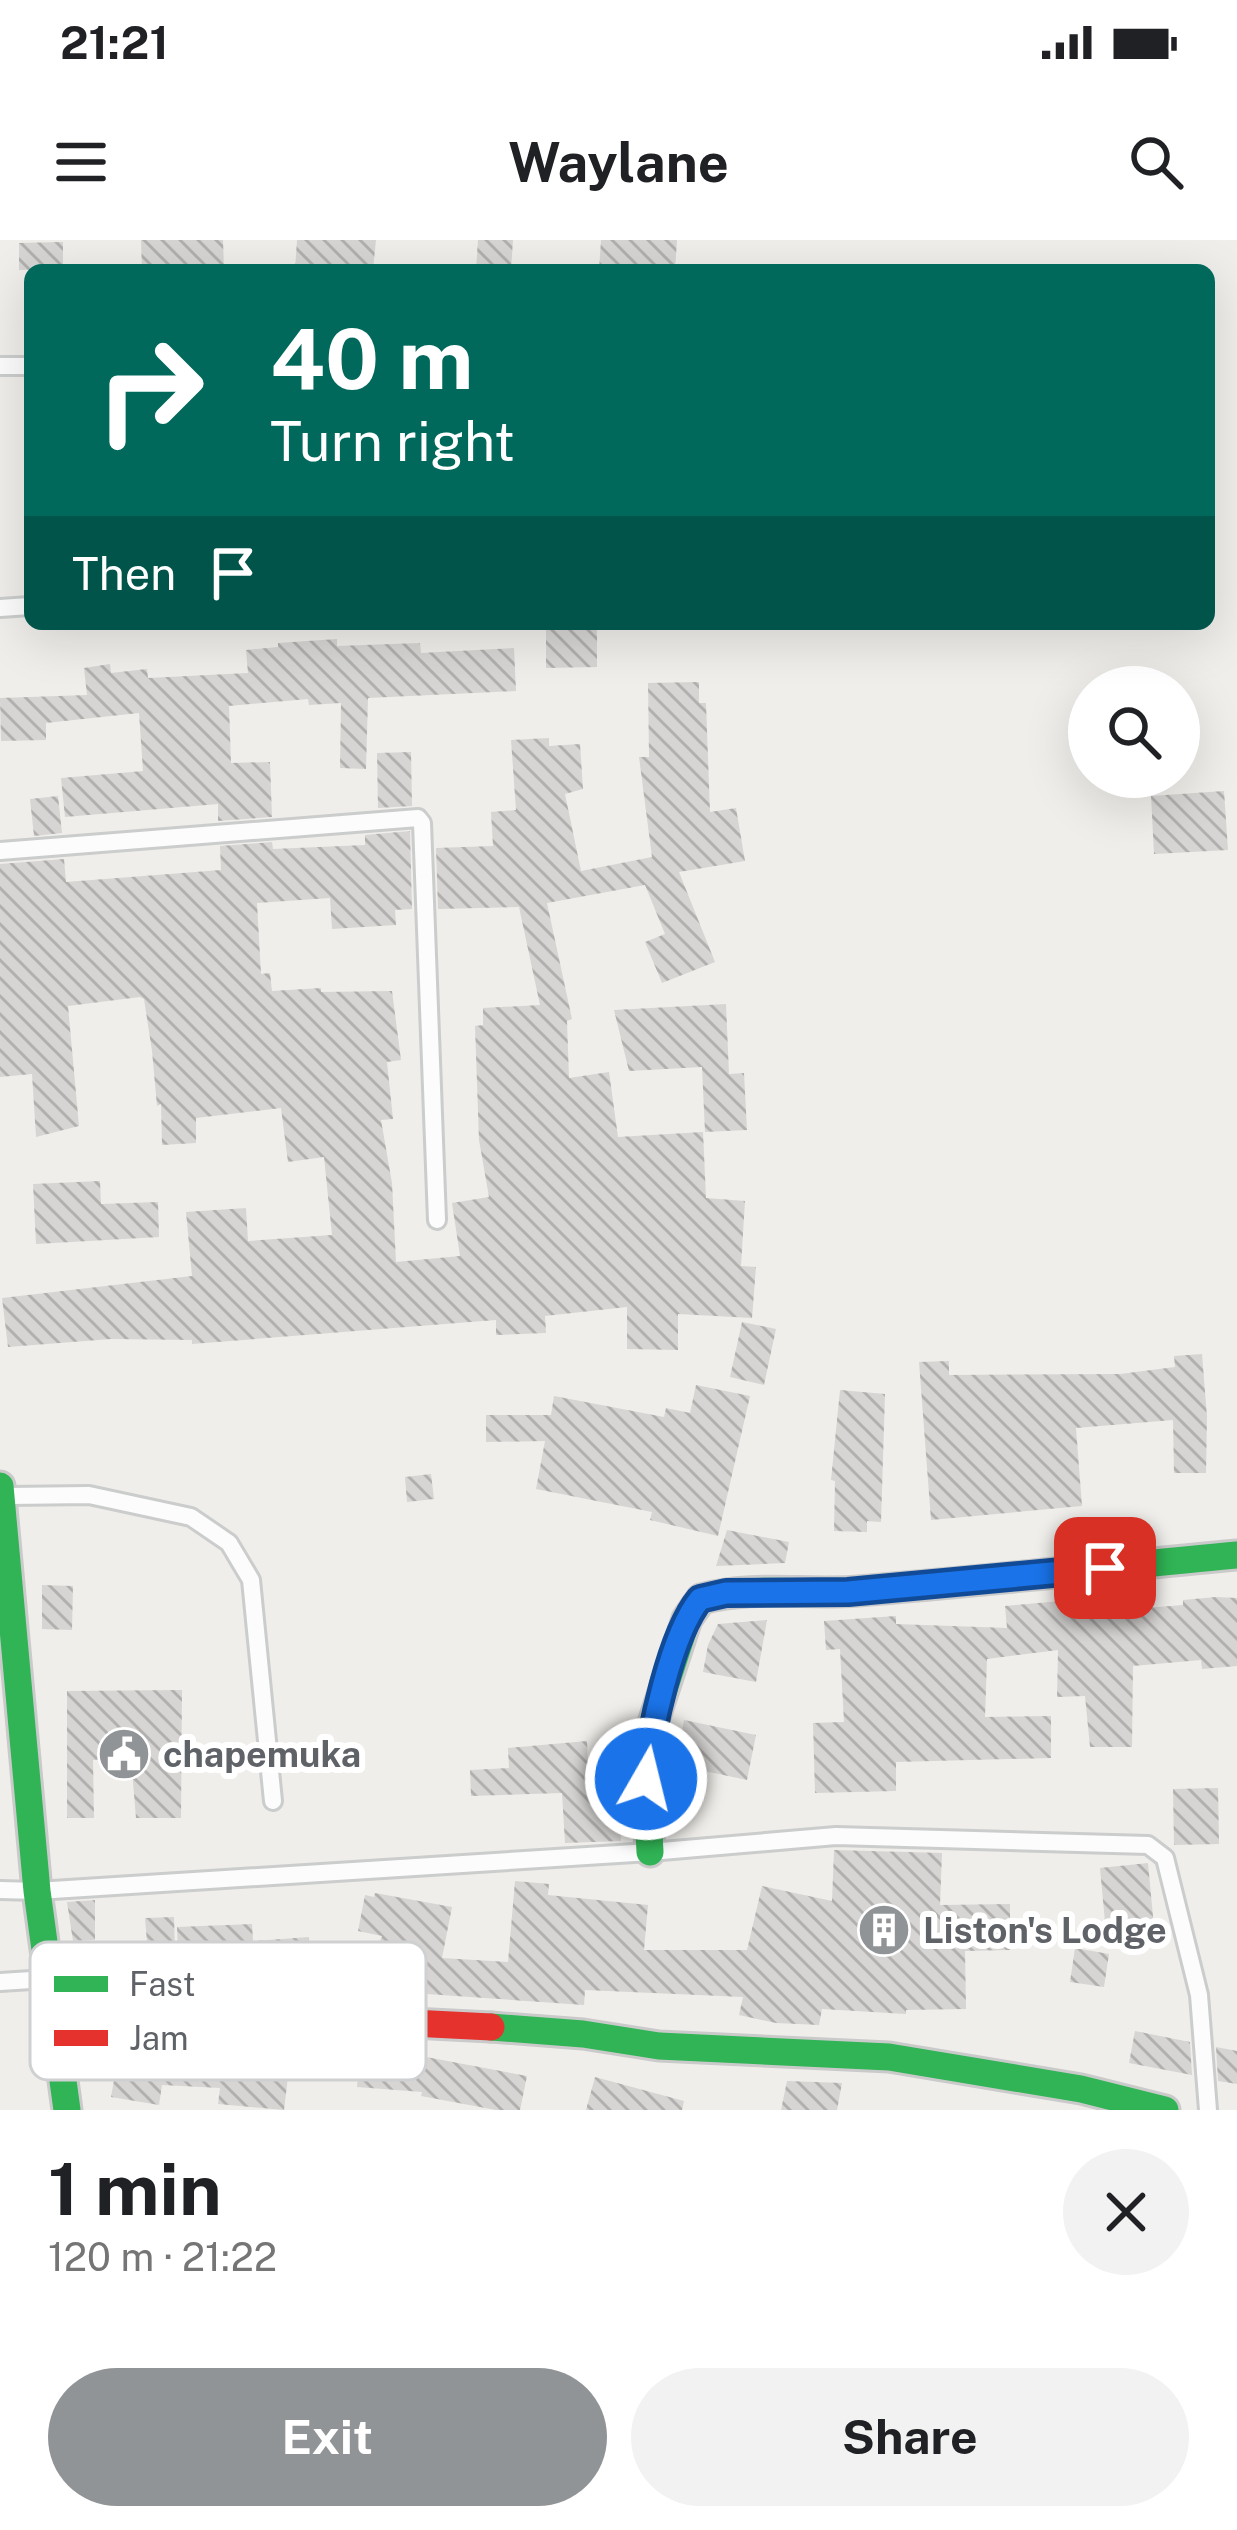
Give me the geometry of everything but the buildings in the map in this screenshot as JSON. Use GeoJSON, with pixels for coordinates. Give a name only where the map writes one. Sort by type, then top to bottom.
{"type":"FeatureCollection","features":[{"type":"Feature","properties":{"kind":"street"},"geometry":{"type":"LineString","coordinates":[[0,1486],[4,1567],[46,1942]]}},
{"type":"Feature","properties":{"kind":"street"},"geometry":{"type":"LineString","coordinates":[[650,1852],[646,1779],[650,1732],[687,1619],[700,1599],[726,1593],[807,1595],[929,1586],[1237,1555]]}},
{"type":"Feature","properties":{"kind":"street"},"geometry":{"type":"LineString","coordinates":[[426,2022],[583,2034],[658,2046],[890,2057],[1082,2089],[1165,2110]]}},
{"type":"Feature","properties":{"kind":"street"},"geometry":{"type":"LineString","coordinates":[[63,2080],[67,2110]]}},
{"type":"Feature","properties":{"kind":"lane"},"geometry":{"type":"LineString","coordinates":[[0,851],[418,818],[422,823],[437,1220]]}},
{"type":"Feature","properties":{"kind":"lane"},"geometry":{"type":"LineString","coordinates":[[1,1496],[110,1499],[191,1516],[229,1543],[251,1580],[273,1801]]}},
{"type":"Feature","properties":{"kind":"lane"},"geometry":{"type":"LineString","coordinates":[[0,1890],[38,1892],[836,1836],[1148,1845],[1165,1858],[1199,1995],[1208,2110]]}},
{"type":"Feature","properties":{"kind":"lane"},"geometry":{"type":"LineString","coordinates":[[0,1982],[30,1988]]}},
{"type":"Feature","properties":{"kind":"traffic: fast"},"geometry":{"type":"LineString","coordinates":[[0,1486],[44,1942]]}},
{"type":"Feature","properties":{"kind":"traffic: fast"},"geometry":{"type":"LineString","coordinates":[[650,1852],[646,1779],[650,1732],[687,1619],[701,1599],[759,1591],[858,1591],[1237,1555]]}},
{"type":"Feature","properties":{"kind":"traffic: fast"},"geometry":{"type":"LineString","coordinates":[[491,2027],[659,2046],[889,2057],[1081,2089],[1165,2110]]}},
{"type":"Feature","properties":{"kind":"traffic: fast"},"geometry":{"type":"LineString","coordinates":[[63,2080],[67,2110]]}},
{"type":"Feature","properties":{"kind":"traffic: jam"},"geometry":{"type":"LineString","coordinates":[[426,2024],[491,2027]]}},
{"type":"Feature","properties":{"kind":"place","name":"chapemuka"},"geometry":{"type":"Point","coordinates":[124,1754]}},
{"type":"Feature","properties":{"kind":"place","name":"Liston's Lodge"},"geometry":{"type":"Point","coordinates":[884,1930]}},
{"type":"Feature","properties":{"kind":"route"},"geometry":{"type":"LineString","coordinates":[[646,1779],[650,1732],[687,1619],[700,1599],[726,1593],[807,1595],[929,1586],[1105,1568]]}}]}
